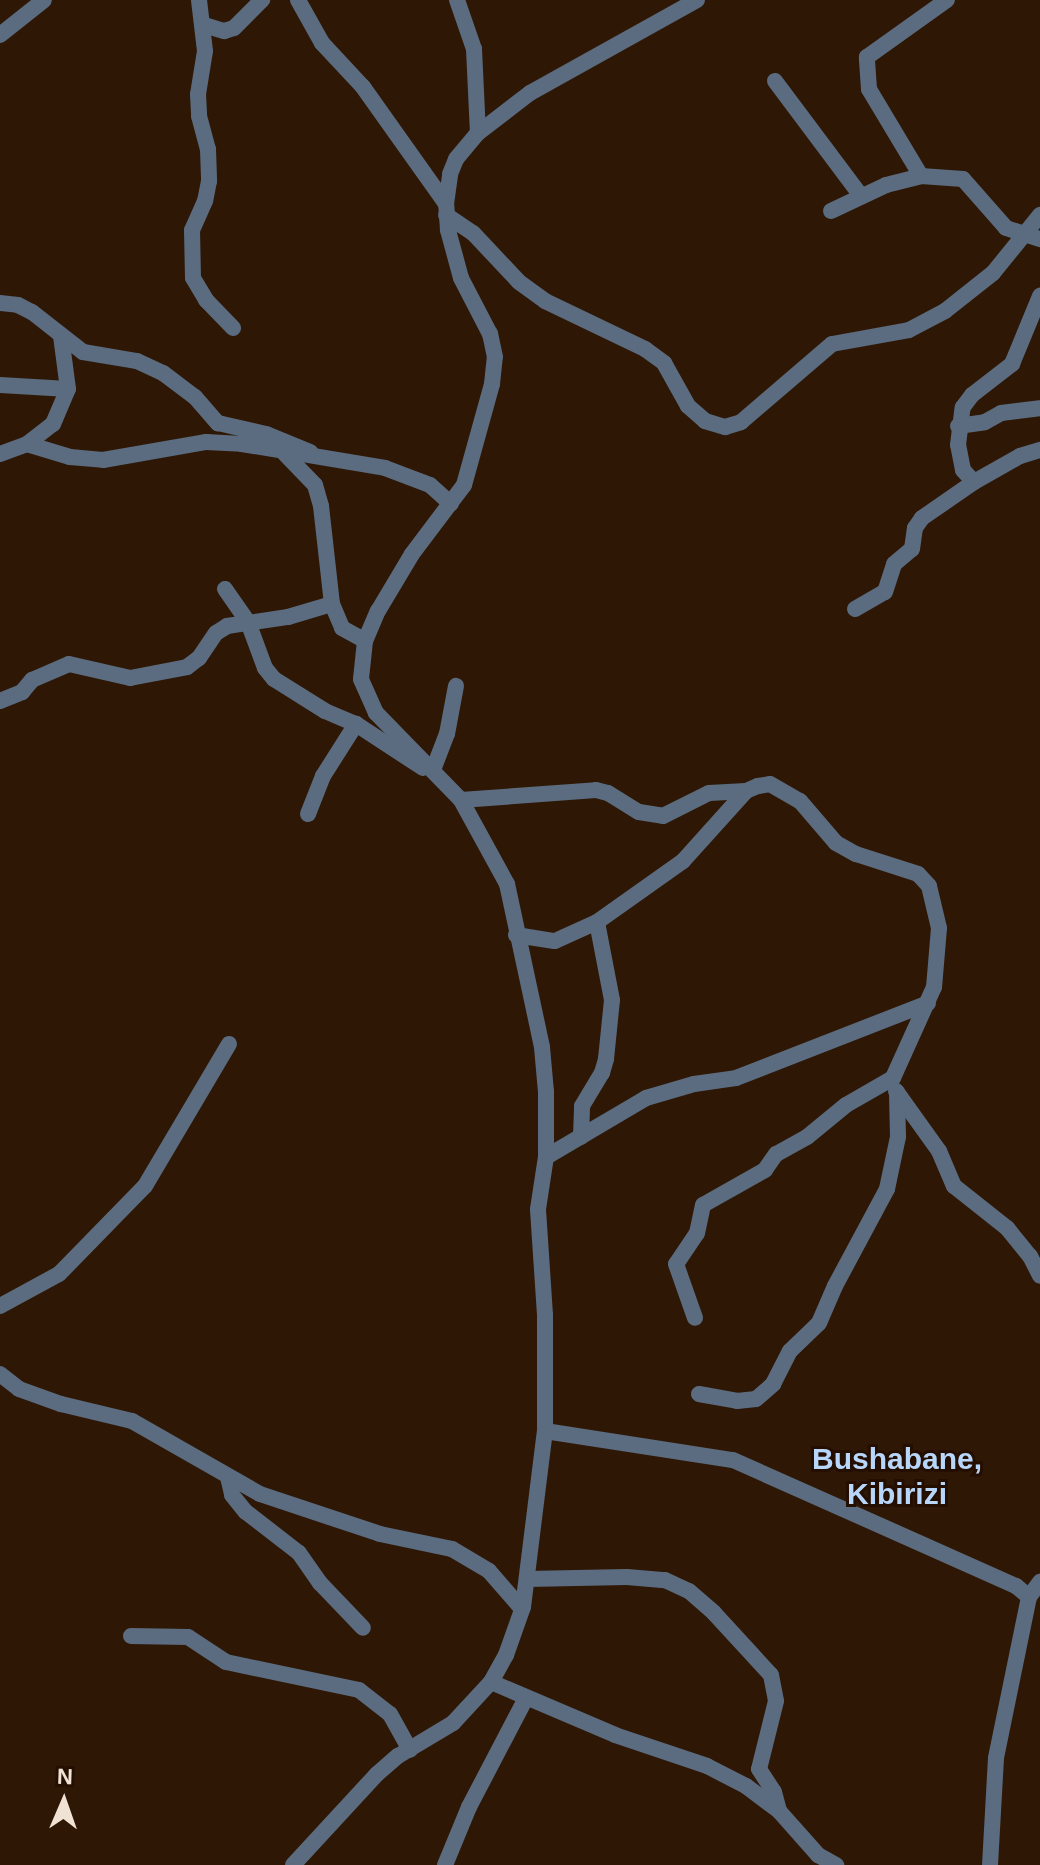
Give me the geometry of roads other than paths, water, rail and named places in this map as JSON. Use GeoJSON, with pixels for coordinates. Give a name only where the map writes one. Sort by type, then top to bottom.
{"type":"FeatureCollection","features":[{"type":"Feature","properties":{"kind":"street"},"geometry":{"type":"LineString","coordinates":[[0,35],[44,0]]}},
{"type":"Feature","properties":{"kind":"street"},"geometry":{"type":"LineString","coordinates":[[199,0],[205,51],[198,94],[199,116],[208,149],[209,181],[205,201],[192,230],[191,264],[193,278],[206,300],[233,328]]}},
{"type":"Feature","properties":{"kind":"street"},"geometry":{"type":"LineString","coordinates":[[204,25],[224,31],[234,28],[262,0]]}},
{"type":"Feature","properties":{"kind":"street"},"geometry":{"type":"LineString","coordinates":[[298,0],[322,43],[363,87],[446,209],[473,233],[509,273],[545,301],[645,349],[664,363],[688,406],[705,421],[725,427],[741,422],[832,344],[909,330],[945,311],[1032,238],[1040,215]]}},
{"type":"Feature","properties":{"kind":"street"},"geometry":{"type":"LineString","coordinates":[[457,0],[474,49],[478,133]]}},
{"type":"Feature","properties":{"kind":"street"},"geometry":{"type":"LineString","coordinates":[[293,1865],[377,1774],[453,1723],[491,1682],[506,1655],[522,1609],[545,1431],[545,1315],[538,1209],[546,1157],[542,1047],[507,884],[461,800],[376,713],[361,679],[365,641],[390,589],[464,485],[481,430],[495,357],[490,334],[461,278],[446,209],[456,159],[478,133],[530,93],[697,0]]}},
{"type":"Feature","properties":{"kind":"street"},"geometry":{"type":"LineString","coordinates":[[921,176],[869,89],[867,57],[947,0]]}},
{"type":"Feature","properties":{"kind":"street"},"geometry":{"type":"LineString","coordinates":[[775,81],[861,196]]}},
{"type":"Feature","properties":{"kind":"street"},"geometry":{"type":"LineString","coordinates":[[831,211],[861,196],[921,176],[963,179],[1006,228],[1032,238]]}},
{"type":"Feature","properties":{"kind":"street"},"geometry":{"type":"LineString","coordinates":[[974,482],[961,463],[958,426],[963,407],[972,395],[1017,356],[1040,296]]}},
{"type":"Feature","properties":{"kind":"street"},"geometry":{"type":"LineString","coordinates":[[0,303],[18,305],[32,312],[83,352],[137,361],[163,373],[195,397],[218,423],[304,447],[317,458]]}},
{"type":"Feature","properties":{"kind":"street"},"geometry":{"type":"LineString","coordinates":[[0,454],[27,444],[53,424],[68,389],[61,336]]}},
{"type":"Feature","properties":{"kind":"street"},"geometry":{"type":"LineString","coordinates":[[0,385],[68,389]]}},
{"type":"Feature","properties":{"kind":"street"},"geometry":{"type":"LineString","coordinates":[[958,426],[985,422],[1001,413],[1040,408]]}},
{"type":"Feature","properties":{"kind":"street"},"geometry":{"type":"LineString","coordinates":[[27,444],[70,457],[103,460],[206,442],[242,444],[412,476],[430,485],[451,504]]}},
{"type":"Feature","properties":{"kind":"street"},"geometry":{"type":"LineString","coordinates":[[855,609],[885,592],[894,564],[912,549],[915,528],[922,518],[974,482],[1020,456],[1040,450]]}},
{"type":"Feature","properties":{"kind":"street"},"geometry":{"type":"LineString","coordinates":[[285,454],[315,485],[328,553],[332,604],[342,628],[365,641]]}},
{"type":"Feature","properties":{"kind":"street"},"geometry":{"type":"LineString","coordinates":[[225,589],[248,622],[265,668],[274,679],[325,711],[356,724],[437,774]]}},
{"type":"Feature","properties":{"kind":"street"},"geometry":{"type":"LineString","coordinates":[[0,701],[22,692],[32,680],[69,664],[130,678],[187,667],[199,658],[216,633],[248,622],[288,617],[332,604]]}},
{"type":"Feature","properties":{"kind":"street"},"geometry":{"type":"LineString","coordinates":[[437,774],[456,686]]}},
{"type":"Feature","properties":{"kind":"street"},"geometry":{"type":"LineString","coordinates":[[308,814],[323,776],[356,724]]}},
{"type":"Feature","properties":{"kind":"street"},"geometry":{"type":"LineString","coordinates":[[461,800],[596,790],[608,793],[639,812],[663,816],[709,793],[746,791],[770,784],[785,790],[816,816],[836,843],[856,854],[918,874],[929,886],[939,944],[934,987],[895,1085],[898,1137],[887,1189],[819,1323],[790,1351],[773,1384],[756,1399],[737,1401],[699,1394]]}},
{"type":"Feature","properties":{"kind":"street"},"geometry":{"type":"LineString","coordinates":[[516,935],[555,941],[597,922],[683,861],[746,791]]}},
{"type":"Feature","properties":{"kind":"street"},"geometry":{"type":"LineString","coordinates":[[581,1137],[582,1106],[602,1073],[606,1059],[612,1000],[597,922]]}},
{"type":"Feature","properties":{"kind":"street"},"geometry":{"type":"LineString","coordinates":[[546,1157],[646,1098],[694,1084],[736,1078],[928,1003]]}},
{"type":"Feature","properties":{"kind":"street"},"geometry":{"type":"LineString","coordinates":[[0,1306],[59,1274],[145,1186],[229,1044]]}},
{"type":"Feature","properties":{"kind":"street"},"geometry":{"type":"LineString","coordinates":[[895,1085],[939,1151],[954,1186],[1007,1228],[1030,1256],[1040,1276]]}},
{"type":"Feature","properties":{"kind":"street"},"geometry":{"type":"LineString","coordinates":[[695,1318],[676,1264],[697,1233],[703,1205],[765,1170],[776,1154],[807,1137],[846,1105],[895,1085]]}},
{"type":"Feature","properties":{"kind":"street"},"geometry":{"type":"LineString","coordinates":[[0,1374],[19,1389],[61,1404],[132,1421],[260,1494],[367,1530],[452,1549],[489,1571],[522,1609]]}},
{"type":"Feature","properties":{"kind":"street"},"geometry":{"type":"LineString","coordinates":[[545,1431],[733,1460],[1016,1586],[1029,1597]]}},
{"type":"Feature","properties":{"kind":"street"},"geometry":{"type":"LineString","coordinates":[[228,1477],[232,1495],[246,1512],[299,1553],[320,1583],[363,1628]]}},
{"type":"Feature","properties":{"kind":"street"},"geometry":{"type":"LineString","coordinates":[[527,1579],[627,1577],[665,1580],[689,1591],[724,1623],[771,1675],[776,1701],[759,1769],[746,1786]]}},
{"type":"Feature","properties":{"kind":"street"},"geometry":{"type":"LineString","coordinates":[[990,1865],[996,1758],[1029,1597],[1040,1582]]}},
{"type":"Feature","properties":{"kind":"street"},"geometry":{"type":"LineString","coordinates":[[131,1636],[188,1637],[226,1662],[359,1690],[390,1714],[410,1750]]}},
{"type":"Feature","properties":{"kind":"street"},"geometry":{"type":"LineString","coordinates":[[491,1682],[627,1740],[707,1766],[746,1786],[779,1811],[818,1855],[836,1865]]}},
{"type":"Feature","properties":{"kind":"street"},"geometry":{"type":"LineString","coordinates":[[445,1865],[474,1797],[526,1698]]}},
{"type":"Feature","properties":{"kind":"street"},"geometry":{"type":"LineString","coordinates":[[759,1769],[774,1792],[779,1811]]}},
{"type":"Feature","properties":{"kind":"district","name":"Bushabane, Kibirizi"},"geometry":{"type":"Point","coordinates":[897,1476]}}]}
